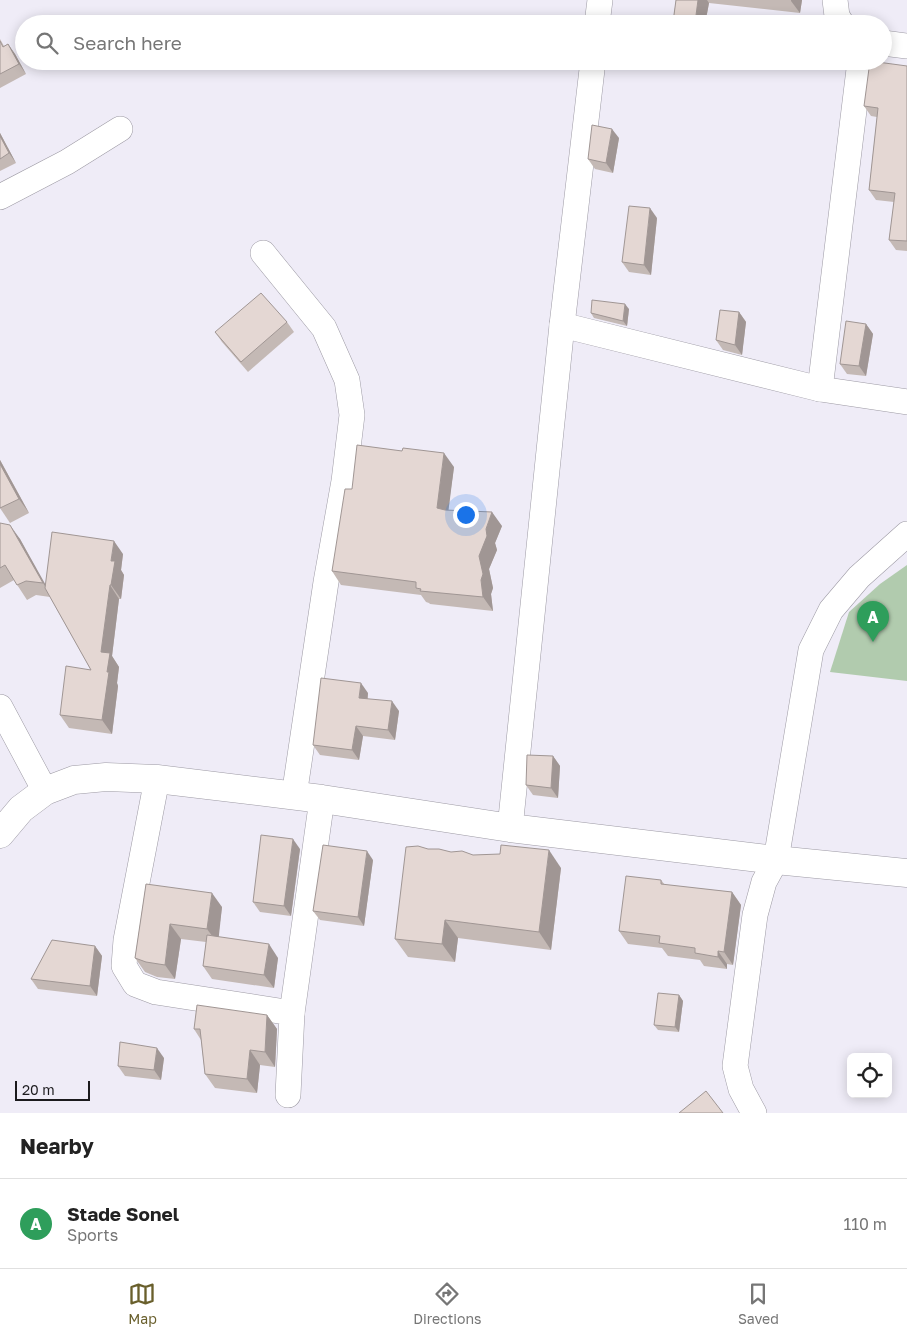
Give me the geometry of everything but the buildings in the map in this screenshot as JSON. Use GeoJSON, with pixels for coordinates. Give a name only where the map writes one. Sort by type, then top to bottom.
{"type":"FeatureCollection","features":[{"type":"Feature","properties":{"kind":"main road"},"geometry":{"type":"LineString","coordinates":[[0,834],[21,809],[45,790],[74,780],[106,777],[157,779],[322,799],[510,828],[776,860],[907,873]]}},
{"type":"Feature","properties":{"kind":"street"},"geometry":{"type":"LineString","coordinates":[[598,15],[600,0]]}},
{"type":"Feature","properties":{"kind":"street"},"geometry":{"type":"LineString","coordinates":[[835,0],[837,15]]}},
{"type":"Feature","properties":{"kind":"street"},"geometry":{"type":"LineString","coordinates":[[892,44],[907,46]]}},
{"type":"Feature","properties":{"kind":"street"},"geometry":{"type":"LineString","coordinates":[[510,828],[562,325],[592,70]]}},
{"type":"Feature","properties":{"kind":"street"},"geometry":{"type":"LineString","coordinates":[[820,389],[859,70]]}},
{"type":"Feature","properties":{"kind":"street"},"geometry":{"type":"LineString","coordinates":[[0,198],[67,162],[120,129]]}},
{"type":"Feature","properties":{"kind":"street"},"geometry":{"type":"LineString","coordinates":[[263,253],[324,328],[347,380],[352,415],[344,481],[326,582],[305,734],[294,796]]}},
{"type":"Feature","properties":{"kind":"street"},"geometry":{"type":"LineString","coordinates":[[562,325],[820,389],[907,402]]}},
{"type":"Feature","properties":{"kind":"street"},"geometry":{"type":"LineString","coordinates":[[754,1113],[741,1089],[735,1066],[755,914],[764,882],[776,860],[811,650],[831,610],[859,577],[907,534]]}},
{"type":"Feature","properties":{"kind":"street"},"geometry":{"type":"LineString","coordinates":[[0,707],[45,790]]}},
{"type":"Feature","properties":{"kind":"street"},"geometry":{"type":"LineString","coordinates":[[157,779],[126,940],[124,966],[135,984],[156,992],[292,1013]]}},
{"type":"Feature","properties":{"kind":"street"},"geometry":{"type":"LineString","coordinates":[[288,1095],[292,1013],[322,799]]}},
{"type":"Feature","properties":{"kind":"green space"},"geometry":{"type":"Polygon","coordinates":[[[907,565],[907,681],[830,672],[849,612],[880,584],[907,565]]]}},
{"type":"Feature","properties":{"kind":"place","name":"Stade Sonel"},"geometry":{"type":"Point","coordinates":[873,642]}}]}
